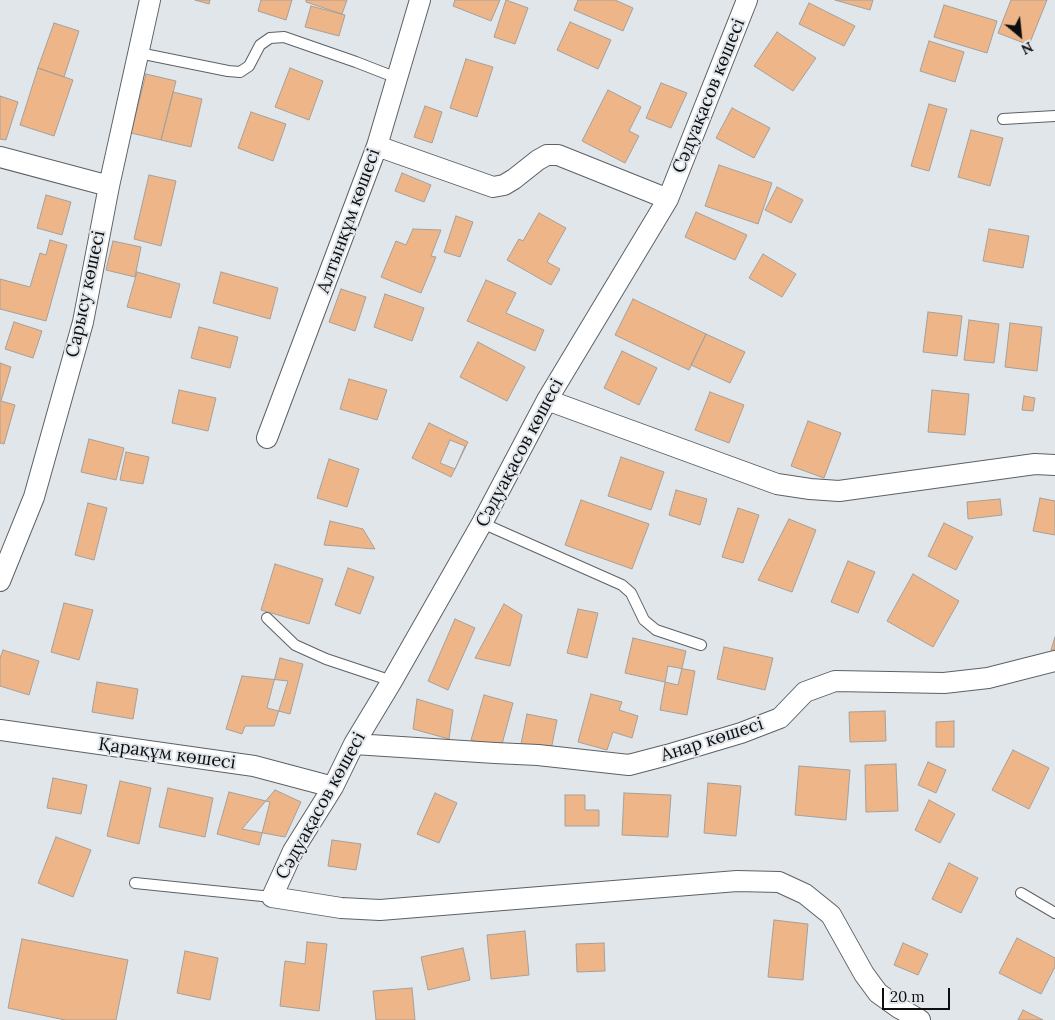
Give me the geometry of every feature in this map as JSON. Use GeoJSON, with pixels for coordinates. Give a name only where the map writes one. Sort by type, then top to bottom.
{"type":"FeatureCollection","features":[{"type":"Feature","properties":{"kind":"street","name":"Сарысу көшесі"},"geometry":{"type":"LineString","coordinates":[[0,581],[34,497],[83,322],[109,186],[150,0]]}},
{"type":"Feature","properties":{"kind":"street","name":"Алтынқұм көшесі"},"geometry":{"type":"LineString","coordinates":[[267,438],[377,146],[420,0]]}},
{"type":"Feature","properties":{"kind":"street","name":"Сәдуақасов көшесі"},"geometry":{"type":"LineString","coordinates":[[272,896],[293,850],[333,787],[354,744],[482,523],[547,400],[668,199],[747,0]]}},
{"type":"Feature","properties":{"kind":"street"},"geometry":{"type":"LineString","coordinates":[[377,146],[493,187],[504,185],[538,160],[548,155],[558,155],[668,199]]}},
{"type":"Feature","properties":{"kind":"street"},"geometry":{"type":"LineString","coordinates":[[1,160],[109,186]]}},
{"type":"Feature","properties":{"kind":"street"},"geometry":{"type":"LineString","coordinates":[[547,400],[769,482],[801,488],[838,491],[1034,464],[1055,465]]}},
{"type":"Feature","properties":{"kind":"street","name":"Анар көшесі"},"geometry":{"type":"LineString","coordinates":[[354,744],[538,755],[629,765],[732,736],[780,718],[805,692],[835,681],[944,683],[988,678],[1055,660]]}},
{"type":"Feature","properties":{"kind":"street","name":"Қарақұм көшесі"},"geometry":{"type":"LineString","coordinates":[[0,730],[254,766],[333,787]]}},
{"type":"Feature","properties":{"kind":"street"},"geometry":{"type":"LineString","coordinates":[[272,896],[341,908],[380,910],[737,881],[779,882],[805,894],[831,915],[864,974],[878,992],[899,1008],[920,1020]]}},
{"type":"Feature","properties":{"kind":"lane"},"geometry":{"type":"LineString","coordinates":[[139,53],[240,72],[249,66],[260,44],[270,38],[284,37],[397,78]]}},
{"type":"Feature","properties":{"kind":"lane"},"geometry":{"type":"LineString","coordinates":[[1003,119],[1055,116]]}},
{"type":"Feature","properties":{"kind":"lane"},"geometry":{"type":"LineString","coordinates":[[482,523],[622,585],[631,593],[644,620],[656,630],[701,645]]}},
{"type":"Feature","properties":{"kind":"lane"},"geometry":{"type":"LineString","coordinates":[[267,618],[295,645],[326,659],[392,681]]}},
{"type":"Feature","properties":{"kind":"lane"},"geometry":{"type":"LineString","coordinates":[[135,883],[272,896]]}},
{"type":"Feature","properties":{"kind":"lane"},"geometry":{"type":"LineString","coordinates":[[1021,892],[1055,913]]}},
{"type":"Feature","properties":{"kind":"building"},"geometry":{"type":"Polygon","coordinates":[[[195,0],[210,0],[209,4],[195,0]]]}},
{"type":"Feature","properties":{"kind":"building"},"geometry":{"type":"Polygon","coordinates":[[[261,0],[292,0],[286,20],[258,11],[261,0]]]}},
{"type":"Feature","properties":{"kind":"building"},"geometry":{"type":"Polygon","coordinates":[[[306,0],[347,0],[342,14],[306,2],[306,0]]]}},
{"type":"Feature","properties":{"kind":"building"},"geometry":{"type":"Polygon","coordinates":[[[455,0],[500,0],[491,21],[453,6],[455,0]]]}},
{"type":"Feature","properties":{"kind":"building"},"geometry":{"type":"Polygon","coordinates":[[[506,0],[528,8],[515,44],[494,37],[506,0]]]}},
{"type":"Feature","properties":{"kind":"building"},"geometry":{"type":"Polygon","coordinates":[[[578,0],[615,0],[633,8],[623,31],[574,10],[578,0]]]}},
{"type":"Feature","properties":{"kind":"building"},"geometry":{"type":"Polygon","coordinates":[[[835,0],[873,0],[870,10],[835,0]]]}},
{"type":"Feature","properties":{"kind":"building"},"geometry":{"type":"Polygon","coordinates":[[[1011,0],[1047,0],[1029,45],[998,33],[1011,0]]]}},
{"type":"Feature","properties":{"kind":"building"},"geometry":{"type":"Polygon","coordinates":[[[809,3],[855,26],[844,46],[799,24],[809,3]]]}},
{"type":"Feature","properties":{"kind":"building"},"geometry":{"type":"Polygon","coordinates":[[[944,5],[997,21],[987,53],[934,37],[944,5]]]}},
{"type":"Feature","properties":{"kind":"building"},"geometry":{"type":"Polygon","coordinates":[[[311,6],[345,15],[339,36],[305,27],[311,6]]]}},
{"type":"Feature","properties":{"kind":"building"},"geometry":{"type":"Polygon","coordinates":[[[570,22],[611,40],[598,69],[557,50],[570,22]]]}},
{"type":"Feature","properties":{"kind":"building"},"geometry":{"type":"Polygon","coordinates":[[[54,23],[79,31],[64,77],[38,68],[54,23]]]}},
{"type":"Feature","properties":{"kind":"building"},"geometry":{"type":"Polygon","coordinates":[[[777,32],[816,58],[793,91],[754,66],[777,32]]]}},
{"type":"Feature","properties":{"kind":"building"},"geometry":{"type":"Polygon","coordinates":[[[929,41],[964,52],[955,82],[920,71],[929,41]]]}},
{"type":"Feature","properties":{"kind":"building"},"geometry":{"type":"Polygon","coordinates":[[[466,59],[493,67],[477,117],[450,108],[466,59]]]}},
{"type":"Feature","properties":{"kind":"building"},"geometry":{"type":"Polygon","coordinates":[[[38,68],[73,80],[54,136],[20,125],[38,68]]]}},
{"type":"Feature","properties":{"kind":"building"},"geometry":{"type":"Polygon","coordinates":[[[290,68],[323,81],[309,120],[275,107],[290,68]]]}},
{"type":"Feature","properties":{"kind":"building"},"geometry":{"type":"Polygon","coordinates":[[[146,74],[176,81],[161,140],[131,133],[146,74]]]}},
{"type":"Feature","properties":{"kind":"building"},"geometry":{"type":"Polygon","coordinates":[[[661,83],[687,93],[671,128],[646,118],[661,83]]]}},
{"type":"Feature","properties":{"kind":"building"},"geometry":{"type":"Polygon","coordinates":[[[608,90],[641,107],[629,131],[639,136],[625,163],[582,141],[608,90]]]}},
{"type":"Feature","properties":{"kind":"building"},"geometry":{"type":"Polygon","coordinates":[[[173,92],[202,99],[191,147],[161,140],[173,92]]]}},
{"type":"Feature","properties":{"kind":"building"},"geometry":{"type":"Polygon","coordinates":[[[0,96],[18,102],[6,140],[0,139],[0,96]]]}},
{"type":"Feature","properties":{"kind":"building"},"geometry":{"type":"Polygon","coordinates":[[[929,104],[947,109],[929,171],[911,166],[929,104]]]}},
{"type":"Feature","properties":{"kind":"building"},"geometry":{"type":"Polygon","coordinates":[[[425,106],[442,112],[432,143],[414,137],[425,106]]]}},
{"type":"Feature","properties":{"kind":"building"},"geometry":{"type":"Polygon","coordinates":[[[732,108],[770,128],[754,158],[716,138],[732,108]]]}},
{"type":"Feature","properties":{"kind":"building"},"geometry":{"type":"Polygon","coordinates":[[[251,112],[286,124],[273,161],[238,148],[251,112]]]}},
{"type":"Feature","properties":{"kind":"building"},"geometry":{"type":"Polygon","coordinates":[[[971,130],[1003,138],[990,186],[958,177],[971,130]]]}},
{"type":"Feature","properties":{"kind":"building"},"geometry":{"type":"Polygon","coordinates":[[[719,165],[772,183],[758,224],[705,206],[719,165]]]}},
{"type":"Feature","properties":{"kind":"building"},"geometry":{"type":"Polygon","coordinates":[[[402,173],[431,185],[424,202],[395,191],[402,173]]]}},
{"type":"Feature","properties":{"kind":"building"},"geometry":{"type":"Polygon","coordinates":[[[149,175],[176,181],[161,246],[134,239],[149,175]]]}},
{"type":"Feature","properties":{"kind":"building"},"geometry":{"type":"Polygon","coordinates":[[[777,187],[803,200],[791,223],[765,210],[777,187]]]}},
{"type":"Feature","properties":{"kind":"building"},"geometry":{"type":"Polygon","coordinates":[[[46,195],[71,202],[62,235],[37,228],[46,195]]]}},
{"type":"Feature","properties":{"kind":"building"},"geometry":{"type":"Polygon","coordinates":[[[696,212],[747,235],[735,260],[685,237],[696,212]]]}},
{"type":"Feature","properties":{"kind":"building"},"geometry":{"type":"Polygon","coordinates":[[[539,213],[566,228],[547,262],[560,269],[551,285],[507,260],[519,239],[523,241],[539,213]]]}},
{"type":"Feature","properties":{"kind":"building"},"geometry":{"type":"Polygon","coordinates":[[[456,216],[473,222],[460,257],[444,252],[456,216]]]}},
{"type":"Feature","properties":{"kind":"building"},"geometry":{"type":"Polygon","coordinates":[[[413,229],[441,230],[431,256],[436,257],[421,293],[381,277],[396,241],[406,245],[413,229]]]}},
{"type":"Feature","properties":{"kind":"building"},"geometry":{"type":"Polygon","coordinates":[[[989,229],[1029,236],[1023,268],[983,261],[989,229]]]}},
{"type":"Feature","properties":{"kind":"building"},"geometry":{"type":"Polygon","coordinates":[[[50,240],[67,245],[46,321],[0,309],[0,279],[30,287],[40,253],[46,255],[50,240]]]}},
{"type":"Feature","properties":{"kind":"building"},"geometry":{"type":"Polygon","coordinates":[[[113,241],[141,247],[135,277],[106,270],[113,241]]]}},
{"type":"Feature","properties":{"kind":"building"},"geometry":{"type":"Polygon","coordinates":[[[763,254],[796,274],[782,297],[749,278],[763,254]]]}},
{"type":"Feature","properties":{"kind":"building"},"geometry":{"type":"Polygon","coordinates":[[[137,272],[180,284],[171,318],[127,307],[137,272]]]}},
{"type":"Feature","properties":{"kind":"building"},"geometry":{"type":"Polygon","coordinates":[[[221,272],[278,288],[270,319],[213,303],[221,272]]]}},
{"type":"Feature","properties":{"kind":"building"},"geometry":{"type":"Polygon","coordinates":[[[486,280],[516,293],[506,313],[544,330],[535,351],[467,321],[486,280]]]}},
{"type":"Feature","properties":{"kind":"building"},"geometry":{"type":"Polygon","coordinates":[[[341,289],[366,297],[355,331],[329,322],[341,289]]]}},
{"type":"Feature","properties":{"kind":"building"},"geometry":{"type":"Polygon","coordinates":[[[385,294],[424,308],[412,341],[374,327],[385,294]]]}},
{"type":"Feature","properties":{"kind":"building"},"geometry":{"type":"Polygon","coordinates":[[[633,299],[706,334],[689,370],[615,335],[633,299]]]}},
{"type":"Feature","properties":{"kind":"building"},"geometry":{"type":"Polygon","coordinates":[[[928,312],[962,316],[957,356],[923,352],[928,312]]]}},
{"type":"Feature","properties":{"kind":"building"},"geometry":{"type":"Polygon","coordinates":[[[969,320],[999,324],[994,363],[964,360],[969,320]]]}},
{"type":"Feature","properties":{"kind":"building"},"geometry":{"type":"Polygon","coordinates":[[[14,322],[42,331],[33,358],[5,349],[14,322]]]}},
{"type":"Feature","properties":{"kind":"building"},"geometry":{"type":"Polygon","coordinates":[[[1010,323],[1042,327],[1037,371],[1005,367],[1010,323]]]}},
{"type":"Feature","properties":{"kind":"building"},"geometry":{"type":"Polygon","coordinates":[[[199,327],[238,337],[230,368],[191,358],[199,327]]]}},
{"type":"Feature","properties":{"kind":"building"},"geometry":{"type":"Polygon","coordinates":[[[706,334],[745,352],[730,383],[691,365],[706,334]]]}},
{"type":"Feature","properties":{"kind":"building"},"geometry":{"type":"Polygon","coordinates":[[[478,342],[525,367],[507,401],[460,377],[478,342]]]}},
{"type":"Feature","properties":{"kind":"building"},"geometry":{"type":"Polygon","coordinates":[[[622,351],[657,368],[639,405],[604,388],[622,351]]]}},
{"type":"Feature","properties":{"kind":"building"},"geometry":{"type":"Polygon","coordinates":[[[0,363],[11,367],[1,401],[15,405],[4,444],[0,443],[0,363]]]}},
{"type":"Feature","properties":{"kind":"building"},"geometry":{"type":"Polygon","coordinates":[[[349,379],[387,390],[377,420],[340,409],[349,379]]]}},
{"type":"Feature","properties":{"kind":"building"},"geometry":{"type":"Polygon","coordinates":[[[179,390],[216,398],[208,431],[172,423],[179,390]]]}},
{"type":"Feature","properties":{"kind":"building"},"geometry":{"type":"Polygon","coordinates":[[[932,390],[969,394],[965,435],[928,432],[932,390]]]}},
{"type":"Feature","properties":{"kind":"building"},"geometry":{"type":"Polygon","coordinates":[[[710,392],[744,405],[729,443],[695,430],[710,392]]]}},
{"type":"Feature","properties":{"kind":"building"},"geometry":{"type":"Polygon","coordinates":[[[1024,396],[1035,398],[1033,411],[1022,410],[1024,396]]]}},
{"type":"Feature","properties":{"kind":"building"},"geometry":{"type":"Polygon","coordinates":[[[808,421],[841,433],[824,478],[791,466],[808,421]]]}},
{"type":"Feature","properties":{"kind":"building"},"geometry":{"type":"Polygon","coordinates":[[[429,423],[468,442],[451,477],[412,458],[429,423]]]}},
{"type":"Feature","properties":{"kind":"building"},"geometry":{"type":"Polygon","coordinates":[[[89,439],[124,448],[116,480],[81,472],[89,439]]]}},
{"type":"Feature","properties":{"kind":"building"},"geometry":{"type":"Polygon","coordinates":[[[450,440],[465,446],[455,469],[440,463],[450,440]]]}},
{"type":"Feature","properties":{"kind":"building"},"geometry":{"type":"Polygon","coordinates":[[[126,452],[149,457],[143,484],[120,480],[126,452]]]}},
{"type":"Feature","properties":{"kind":"building"},"geometry":{"type":"Polygon","coordinates":[[[621,457],[664,472],[651,510],[608,496],[621,457]]]}},
{"type":"Feature","properties":{"kind":"building"},"geometry":{"type":"Polygon","coordinates":[[[329,459],[359,469],[347,507],[317,498],[329,459]]]}},
{"type":"Feature","properties":{"kind":"building"},"geometry":{"type":"Polygon","coordinates":[[[676,490],[707,499],[700,525],[669,515],[676,490]]]}},
{"type":"Feature","properties":{"kind":"building"},"geometry":{"type":"Polygon","coordinates":[[[1040,498],[1055,501],[1055,535],[1033,531],[1040,498]]]}},
{"type":"Feature","properties":{"kind":"building"},"geometry":{"type":"Polygon","coordinates":[[[1000,499],[1002,515],[968,519],[967,502],[1000,499]]]}},
{"type":"Feature","properties":{"kind":"building"},"geometry":{"type":"Polygon","coordinates":[[[581,500],[649,524],[632,569],[565,545],[581,500]]]}},
{"type":"Feature","properties":{"kind":"building"},"geometry":{"type":"Polygon","coordinates":[[[88,503],[107,508],[94,560],[75,555],[88,503]]]}},
{"type":"Feature","properties":{"kind":"building"},"geometry":{"type":"Polygon","coordinates":[[[738,508],[759,515],[743,563],[722,557],[738,508]]]}},
{"type":"Feature","properties":{"kind":"building"},"geometry":{"type":"Polygon","coordinates":[[[789,519],[816,530],[792,592],[758,580],[789,519]]]}},
{"type":"Feature","properties":{"kind":"building"},"geometry":{"type":"Polygon","coordinates":[[[330,521],[363,529],[375,549],[324,545],[330,521]]]}},
{"type":"Feature","properties":{"kind":"building"},"geometry":{"type":"Polygon","coordinates":[[[944,523],[973,537],[956,570],[928,556],[944,523]]]}},
{"type":"Feature","properties":{"kind":"building"},"geometry":{"type":"Polygon","coordinates":[[[848,561],[875,572],[858,613],[831,602],[848,561]]]}},
{"type":"Feature","properties":{"kind":"building"},"geometry":{"type":"Polygon","coordinates":[[[275,564],[323,579],[309,624],[261,610],[275,564]]]}},
{"type":"Feature","properties":{"kind":"building"},"geometry":{"type":"Polygon","coordinates":[[[348,568],[374,577],[360,614],[335,605],[348,568]]]}},
{"type":"Feature","properties":{"kind":"building"},"geometry":{"type":"Polygon","coordinates":[[[913,574],[959,601],[933,647],[887,621],[913,574]]]}},
{"type":"Feature","properties":{"kind":"building"},"geometry":{"type":"Polygon","coordinates":[[[64,603],[93,610],[79,660],[51,652],[64,603]]]}},
{"type":"Feature","properties":{"kind":"building"},"geometry":{"type":"Polygon","coordinates":[[[504,604],[522,615],[510,666],[475,658],[504,604]]]}},
{"type":"Feature","properties":{"kind":"building"},"geometry":{"type":"Polygon","coordinates":[[[578,609],[598,613],[587,658],[567,653],[578,609]]]}},
{"type":"Feature","properties":{"kind":"building"},"geometry":{"type":"Polygon","coordinates":[[[455,619],[475,628],[448,690],[428,681],[455,619]]]}},
{"type":"Feature","properties":{"kind":"building"},"geometry":{"type":"Polygon","coordinates":[[[1055,637],[1055,650],[1051,650],[1055,637]]]}},
{"type":"Feature","properties":{"kind":"building"},"geometry":{"type":"Polygon","coordinates":[[[633,638],[686,651],[678,685],[625,673],[633,638]]]}},
{"type":"Feature","properties":{"kind":"building"},"geometry":{"type":"Polygon","coordinates":[[[724,647],[773,658],[765,690],[717,679],[724,647]]]}},
{"type":"Feature","properties":{"kind":"building"},"geometry":{"type":"Polygon","coordinates":[[[3,650],[39,661],[29,695],[0,686],[0,658],[3,650]]]}},
{"type":"Feature","properties":{"kind":"building"},"geometry":{"type":"Polygon","coordinates":[[[280,658],[303,664],[290,714],[267,708],[280,658]]]}},
{"type":"Feature","properties":{"kind":"building"},"geometry":{"type":"Polygon","coordinates":[[[668,666],[695,671],[687,715],[660,710],[668,666]]]}},
{"type":"Feature","properties":{"kind":"building"},"geometry":{"type":"Polygon","coordinates":[[[242,676],[288,681],[274,726],[245,726],[242,734],[226,729],[242,676]]]}},
{"type":"Feature","properties":{"kind":"building"},"geometry":{"type":"Polygon","coordinates":[[[97,682],[138,689],[133,719],[92,712],[97,682]]]}},
{"type":"Feature","properties":{"kind":"building"},"geometry":{"type":"Polygon","coordinates":[[[591,694],[622,702],[619,710],[638,716],[632,738],[613,732],[607,750],[578,742],[591,694]]]}},
{"type":"Feature","properties":{"kind":"building"},"geometry":{"type":"Polygon","coordinates":[[[484,695],[513,703],[501,748],[471,740],[484,695]]]}},
{"type":"Feature","properties":{"kind":"building"},"geometry":{"type":"Polygon","coordinates":[[[417,699],[453,710],[449,739],[413,729],[417,699]]]}},
{"type":"Feature","properties":{"kind":"building"},"geometry":{"type":"Polygon","coordinates":[[[885,711],[886,741],[850,742],[849,712],[885,711]]]}},
{"type":"Feature","properties":{"kind":"building"},"geometry":{"type":"Polygon","coordinates":[[[527,714],[557,720],[551,750],[521,744],[527,714]]]}},
{"type":"Feature","properties":{"kind":"building"},"geometry":{"type":"Polygon","coordinates":[[[954,721],[954,747],[936,747],[936,722],[954,721]]]}},
{"type":"Feature","properties":{"kind":"building"},"geometry":{"type":"Polygon","coordinates":[[[1013,750],[1049,768],[1029,809],[992,790],[1013,750]]]}},
{"type":"Feature","properties":{"kind":"building"},"geometry":{"type":"Polygon","coordinates":[[[928,762],[946,770],[936,793],[918,785],[928,762]]]}},
{"type":"Feature","properties":{"kind":"building"},"geometry":{"type":"Polygon","coordinates":[[[896,764],[898,811],[866,812],[865,765],[896,764]]]}},
{"type":"Feature","properties":{"kind":"building"},"geometry":{"type":"Polygon","coordinates":[[[799,766],[850,770],[846,820],[795,815],[799,766]]]}},
{"type":"Feature","properties":{"kind":"building"},"geometry":{"type":"Polygon","coordinates":[[[53,778],[87,785],[81,814],[47,808],[53,778]]]}},
{"type":"Feature","properties":{"kind":"building"},"geometry":{"type":"Polygon","coordinates":[[[120,781],[151,788],[139,844],[107,836],[120,781]]]}},
{"type":"Feature","properties":{"kind":"building"},"geometry":{"type":"Polygon","coordinates":[[[708,783],[741,786],[736,836],[704,833],[708,783]]]}},
{"type":"Feature","properties":{"kind":"building"},"geometry":{"type":"Polygon","coordinates":[[[168,788],[213,798],[205,837],[159,827],[168,788]]]}},
{"type":"Feature","properties":{"kind":"building"},"geometry":{"type":"Polygon","coordinates":[[[275,790],[301,802],[285,837],[242,829],[275,790]]]}},
{"type":"Feature","properties":{"kind":"building"},"geometry":{"type":"Polygon","coordinates":[[[229,792],[270,802],[259,845],[217,834],[229,792]]]}},
{"type":"Feature","properties":{"kind":"building"},"geometry":{"type":"Polygon","coordinates":[[[435,793],[457,803],[439,843],[417,834],[435,793]]]}},
{"type":"Feature","properties":{"kind":"building"},"geometry":{"type":"Polygon","coordinates":[[[624,793],[671,795],[668,837],[622,835],[624,793]]]}},
{"type":"Feature","properties":{"kind":"building"},"geometry":{"type":"Polygon","coordinates":[[[565,795],[585,795],[585,810],[599,810],[599,826],[565,826],[565,795]]]}},
{"type":"Feature","properties":{"kind":"building"},"geometry":{"type":"Polygon","coordinates":[[[929,800],[955,814],[940,843],[915,830],[929,800]]]}},
{"type":"Feature","properties":{"kind":"building"},"geometry":{"type":"Polygon","coordinates":[[[56,837],[91,850],[73,897],[38,883],[56,837]]]}},
{"type":"Feature","properties":{"kind":"building"},"geometry":{"type":"Polygon","coordinates":[[[332,840],[361,844],[356,870],[328,866],[332,840]]]}},
{"type":"Feature","properties":{"kind":"building"},"geometry":{"type":"Polygon","coordinates":[[[949,863],[978,878],[961,913],[932,899],[949,863]]]}},
{"type":"Feature","properties":{"kind":"building"},"geometry":{"type":"Polygon","coordinates":[[[774,920],[808,924],[803,980],[768,977],[774,920]]]}},
{"type":"Feature","properties":{"kind":"building"},"geometry":{"type":"Polygon","coordinates":[[[525,931],[529,975],[491,979],[487,935],[525,931]]]}},
{"type":"Feature","properties":{"kind":"building"},"geometry":{"type":"Polygon","coordinates":[[[1017,938],[1055,958],[1055,967],[1041,994],[999,973],[1017,938]]]}},
{"type":"Feature","properties":{"kind":"building"},"geometry":{"type":"Polygon","coordinates":[[[22,939],[128,960],[116,1020],[65,1020],[8,1008],[22,939]]]}},
{"type":"Feature","properties":{"kind":"building"},"geometry":{"type":"Polygon","coordinates":[[[307,942],[327,944],[319,1011],[280,1006],[285,961],[305,964],[307,942]]]}},
{"type":"Feature","properties":{"kind":"building"},"geometry":{"type":"Polygon","coordinates":[[[604,943],[605,971],[577,972],[576,944],[604,943]]]}},
{"type":"Feature","properties":{"kind":"building"},"geometry":{"type":"Polygon","coordinates":[[[903,943],[928,954],[918,975],[894,965],[903,943]]]}},
{"type":"Feature","properties":{"kind":"building"},"geometry":{"type":"Polygon","coordinates":[[[463,948],[470,980],[428,990],[421,957],[463,948]]]}},
{"type":"Feature","properties":{"kind":"building"},"geometry":{"type":"Polygon","coordinates":[[[185,951],[218,958],[210,1000],[177,993],[185,951]]]}},
{"type":"Feature","properties":{"kind":"building"},"geometry":{"type":"Polygon","coordinates":[[[412,988],[415,1020],[376,1020],[373,991],[412,988]]]}},
{"type":"Feature","properties":{"kind":"building"},"geometry":{"type":"Polygon","coordinates":[[[1023,1010],[1043,1020],[1018,1020],[1023,1010]]]}}]}
